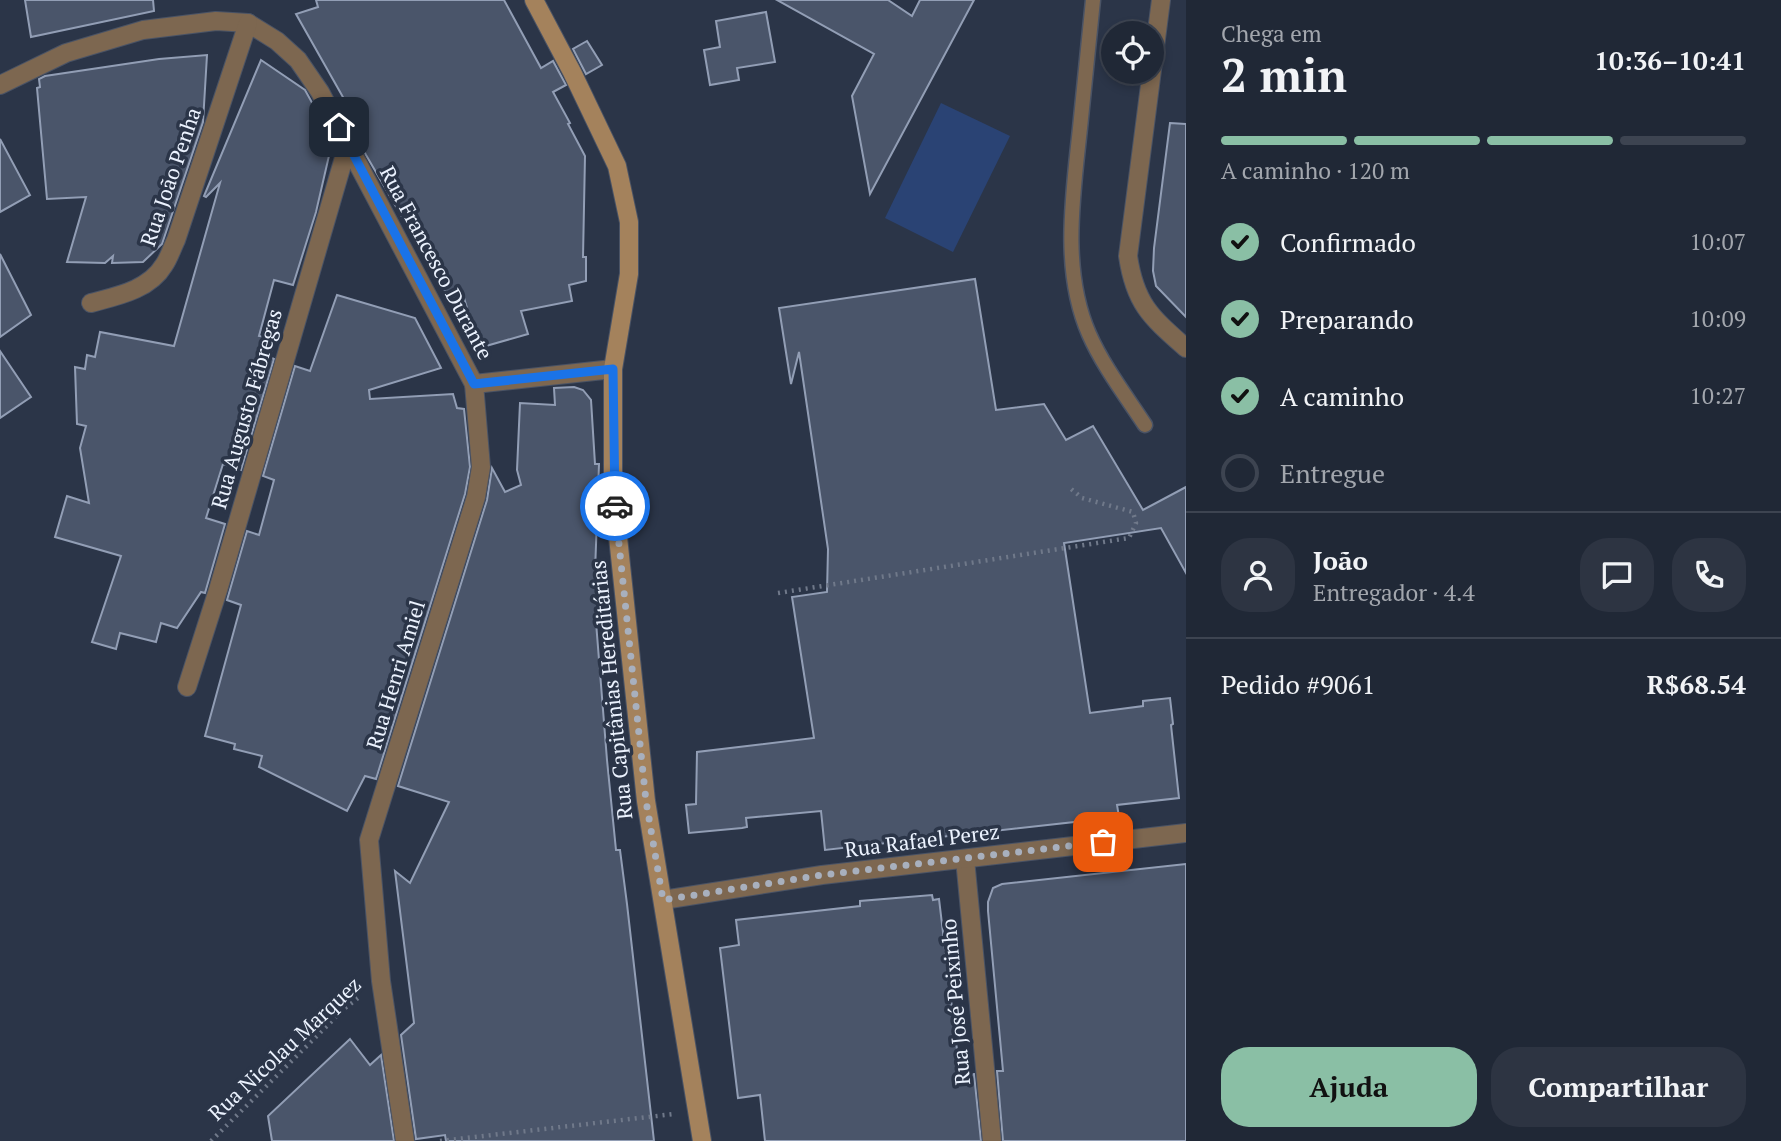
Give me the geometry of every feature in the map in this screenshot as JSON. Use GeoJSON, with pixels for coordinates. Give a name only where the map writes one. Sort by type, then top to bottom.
{"type":"FeatureCollection","features":[{"type":"Feature","properties":{"kind":"street","name":"Rua Capitânias Hereditárias"},"geometry":{"type":"LineString","coordinates":[[534,0],[617,166],[626,211],[629,274],[613,369],[613,490],[646,801],[702,1141]]}},
{"type":"Feature","properties":{"kind":"street"},"geometry":{"type":"LineString","coordinates":[[1161,0],[1128,256],[1138,296],[1152,318],[1186,348]]}},
{"type":"Feature","properties":{"kind":"street"},"geometry":{"type":"LineString","coordinates":[[0,85],[66,53],[142,30],[216,21],[248,23]]}},
{"type":"Feature","properties":{"kind":"street","name":"Rua Francesco Durante"},"geometry":{"type":"LineString","coordinates":[[248,23],[277,41],[298,60],[320,92],[474,384],[613,369]]}},
{"type":"Feature","properties":{"kind":"street","name":"Rua João Penha"},"geometry":{"type":"LineString","coordinates":[[91,303],[130,292],[153,279],[164,265],[176,240],[248,23]]}},
{"type":"Feature","properties":{"kind":"street","name":"Rua Augusto Fábregas"},"geometry":{"type":"LineString","coordinates":[[187,687],[218,590],[348,144]]}},
{"type":"Feature","properties":{"kind":"street","name":"Rua Henri Amiel"},"geometry":{"type":"LineString","coordinates":[[405,1141],[381,981],[369,840],[476,497],[481,467],[474,384]]}},
{"type":"Feature","properties":{"kind":"street","name":"Rua Rafael Perez"},"geometry":{"type":"LineString","coordinates":[[663,900],[822,875],[1186,833]]}},
{"type":"Feature","properties":{"kind":"street","name":"Rua José Peixinho"},"geometry":{"type":"LineString","coordinates":[[965,859],[992,1141]]}},
{"type":"Feature","properties":{"kind":"lane"},"geometry":{"type":"LineString","coordinates":[[1093,0],[1071,239],[1076,292],[1093,342],[1145,425]]}},
{"type":"Feature","properties":{"kind":"path"},"geometry":{"type":"LineString","coordinates":[[778,593],[1129,538],[1136,523],[1133,512],[1082,498],[1070,488]]}},
{"type":"Feature","properties":{"kind":"path","name":"Rua Nicolau Marquez"},"geometry":{"type":"LineString","coordinates":[[211,1141],[345,1008],[381,981]]}},
{"type":"Feature","properties":{"kind":"path"},"geometry":{"type":"LineString","coordinates":[[440,1141],[699,1111]]}},
{"type":"Feature","properties":{"kind":"shaded area"},"geometry":{"type":"Polygon","coordinates":[[[941,103],[1010,136],[953,252],[885,218],[941,103]]]}},
{"type":"Feature","properties":{"kind":"building"},"geometry":{"type":"Polygon","coordinates":[[[25,0],[153,0],[154,11],[31,37],[25,0]]]}},
{"type":"Feature","properties":{"kind":"building"},"geometry":{"type":"Polygon","coordinates":[[[316,0],[504,0],[541,68],[553,61],[566,85],[553,92],[585,156],[583,257],[586,257],[586,281],[569,285],[572,301],[521,311],[528,334],[479,348],[464,298],[451,301],[366,155],[347,119],[361,129],[296,14],[318,7],[316,0]]]}},
{"type":"Feature","properties":{"kind":"building"},"geometry":{"type":"Polygon","coordinates":[[[777,0],[888,0],[912,16],[920,0],[974,0],[870,194],[852,96],[874,54],[777,0]]]}},
{"type":"Feature","properties":{"kind":"building"},"geometry":{"type":"Polygon","coordinates":[[[766,12],[775,62],[737,68],[739,80],[710,85],[704,50],[720,47],[716,21],[766,12]]]}},
{"type":"Feature","properties":{"kind":"building"},"geometry":{"type":"Polygon","coordinates":[[[587,41],[602,65],[586,74],[573,49],[587,41]]]}},
{"type":"Feature","properties":{"kind":"building"},"geometry":{"type":"Polygon","coordinates":[[[207,55],[203,122],[162,244],[143,262],[112,263],[113,256],[105,263],[67,262],[86,197],[47,199],[37,88],[40,87],[39,79],[159,59],[207,55]]]}},
{"type":"Feature","properties":{"kind":"building"},"geometry":{"type":"Polygon","coordinates":[[[261,60],[305,90],[336,146],[331,147],[316,212],[293,285],[274,280],[259,336],[276,338],[270,357],[274,359],[241,470],[223,464],[206,518],[225,524],[205,593],[201,592],[177,628],[161,623],[156,642],[120,633],[116,649],[92,642],[121,556],[55,537],[67,496],[89,503],[80,448],[86,426],[77,424],[75,367],[85,369],[87,355],[95,357],[100,332],[174,346],[220,183],[204,196],[261,60]]]}},
{"type":"Feature","properties":{"kind":"building"},"geometry":{"type":"Polygon","coordinates":[[[1170,123],[1186,124],[1186,317],[1156,286],[1153,271],[1170,123]]]}},
{"type":"Feature","properties":{"kind":"building"},"geometry":{"type":"Polygon","coordinates":[[[0,139],[30,195],[0,212],[0,139]]]}},
{"type":"Feature","properties":{"kind":"building"},"geometry":{"type":"Polygon","coordinates":[[[0,254],[31,315],[0,337],[0,254]]]}},
{"type":"Feature","properties":{"kind":"building"},"geometry":{"type":"Polygon","coordinates":[[[975,279],[996,410],[1044,404],[1066,440],[1093,426],[1143,510],[1186,487],[1186,573],[1161,528],[1064,543],[1090,713],[1143,706],[1143,701],[1170,698],[1179,798],[1117,805],[1119,817],[825,850],[821,811],[746,818],[747,827],[689,833],[686,805],[696,804],[697,752],[814,738],[792,597],[827,592],[828,549],[799,352],[791,384],[779,308],[975,279]]]}},
{"type":"Feature","properties":{"kind":"building"},"geometry":{"type":"Polygon","coordinates":[[[337,295],[415,318],[441,368],[369,390],[370,399],[453,394],[457,408],[464,409],[470,467],[465,494],[376,779],[365,776],[347,811],[259,767],[262,756],[234,749],[235,744],[205,736],[241,605],[227,600],[247,531],[259,535],[274,480],[263,476],[295,366],[310,371],[337,295]]]}},
{"type":"Feature","properties":{"kind":"building"},"geometry":{"type":"Polygon","coordinates":[[[0,351],[31,397],[0,418],[0,351]]]}},
{"type":"Feature","properties":{"kind":"building"},"geometry":{"type":"Polygon","coordinates":[[[574,387],[583,390],[591,400],[595,464],[599,464],[595,572],[602,573],[601,593],[604,593],[602,622],[596,622],[607,760],[616,850],[620,850],[627,904],[654,1141],[446,1141],[445,1135],[416,1139],[401,1035],[414,1023],[395,871],[410,883],[449,802],[398,786],[487,500],[492,468],[505,492],[521,485],[517,470],[520,403],[555,405],[554,388],[574,387]]]}},
{"type":"Feature","properties":{"kind":"building"},"geometry":{"type":"Polygon","coordinates":[[[1186,864],[1186,1141],[1003,1141],[997,1071],[1003,1071],[988,911],[993,888],[1002,884],[1186,864]]]}},
{"type":"Feature","properties":{"kind":"building"},"geometry":{"type":"Polygon","coordinates":[[[932,895],[933,900],[939,899],[960,1075],[974,1074],[981,1141],[765,1141],[760,1095],[738,1098],[720,948],[739,945],[736,920],[860,906],[860,901],[932,895]]]}},
{"type":"Feature","properties":{"kind":"building"},"geometry":{"type":"Polygon","coordinates":[[[350,1039],[370,1065],[381,1055],[394,1141],[272,1141],[268,1116],[350,1039]]]}},
{"type":"Feature","properties":{"kind":"way so far"},"geometry":{"type":"LineString","coordinates":[[615,506],[641,764],[663,900],[822,875],[1103,842]]}},
{"type":"Feature","properties":{"kind":"route"},"geometry":{"type":"LineString","coordinates":[[339,127],[474,384],[613,369],[615,506]]}}]}
